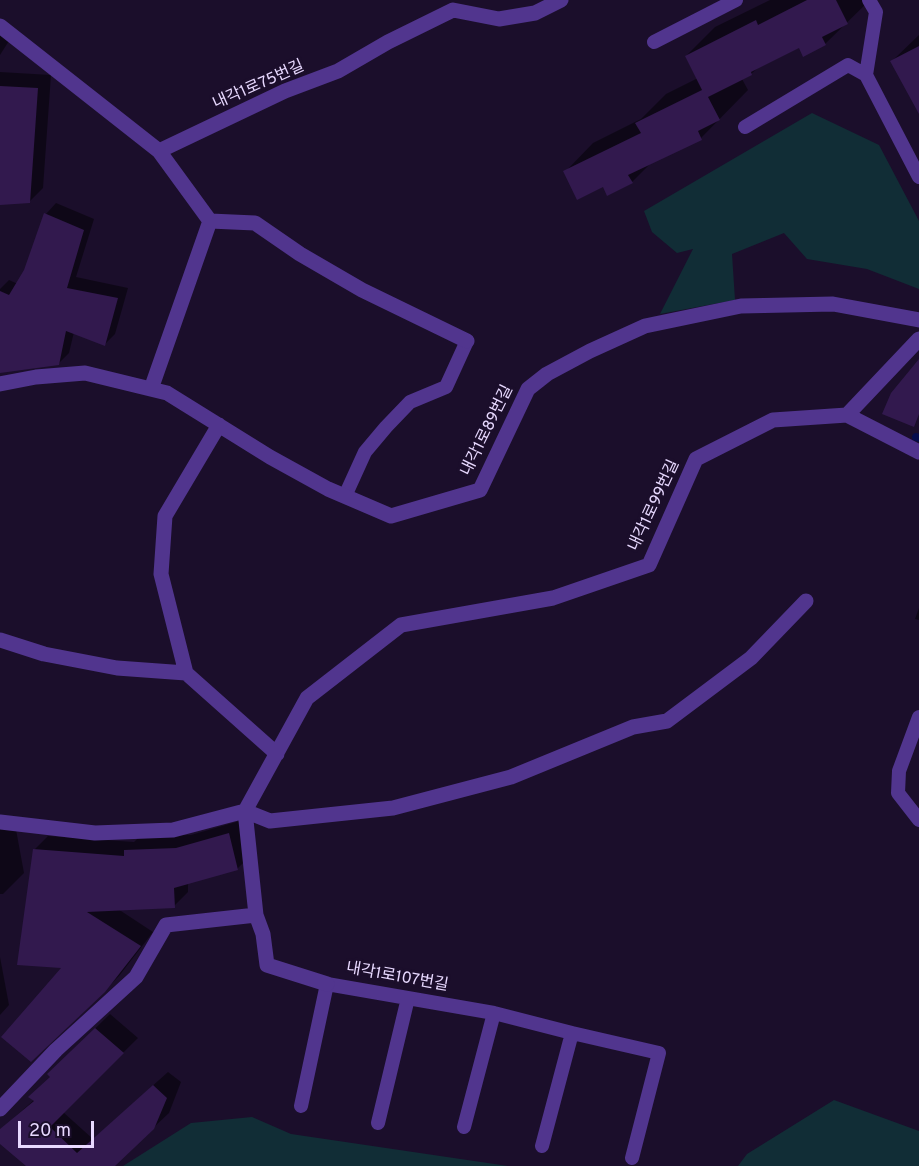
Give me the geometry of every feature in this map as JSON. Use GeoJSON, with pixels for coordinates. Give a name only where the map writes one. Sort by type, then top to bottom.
{"type":"FeatureCollection","features":[{"type":"Feature","properties":{"kind":"street","name":"내각1로75번길"},"geometry":{"type":"LineString","coordinates":[[159,151],[285,91],[338,71],[388,42],[453,10],[499,19],[535,13],[561,0]]}},
{"type":"Feature","properties":{"kind":"street"},"geometry":{"type":"LineString","coordinates":[[0,26],[159,151],[210,221]]}},
{"type":"Feature","properties":{"kind":"street"},"geometry":{"type":"LineString","coordinates":[[210,221],[255,223],[300,254],[362,290],[467,341]]}},
{"type":"Feature","properties":{"kind":"street"},"geometry":{"type":"LineString","coordinates":[[151,389],[210,221]]}},
{"type":"Feature","properties":{"kind":"street","name":"내각1로89번길"},"geometry":{"type":"LineString","coordinates":[[0,384],[36,377],[85,373],[167,393],[270,457],[345,496],[391,516],[480,490],[528,389],[556,370],[645,326],[741,306],[833,304],[919,321]]}},
{"type":"Feature","properties":{"kind":"street"},"geometry":{"type":"LineString","coordinates":[[919,339],[847,415],[919,452]]}},
{"type":"Feature","properties":{"kind":"street","name":"내각1로99번길"},"geometry":{"type":"LineString","coordinates":[[245,812],[307,698],[401,625],[553,598],[649,565],[696,459],[773,420],[847,415]]}},
{"type":"Feature","properties":{"kind":"street"},"geometry":{"type":"LineString","coordinates":[[219,425],[165,516],[161,574],[186,673],[277,754]]}},
{"type":"Feature","properties":{"kind":"street"},"geometry":{"type":"LineString","coordinates":[[0,822],[94,833],[173,830],[245,812],[270,821],[393,808],[511,777],[633,727],[667,721],[751,658],[806,601]]}},
{"type":"Feature","properties":{"kind":"street"},"geometry":{"type":"LineString","coordinates":[[0,640],[44,654],[117,668],[186,673]]}},
{"type":"Feature","properties":{"kind":"street","name":"내각1로107번길"},"geometry":{"type":"LineString","coordinates":[[245,812],[256,915],[263,934],[267,965],[327,984]]}},
{"type":"Feature","properties":{"kind":"street"},"geometry":{"type":"LineString","coordinates":[[0,1109],[56,1050],[136,977],[166,925],[256,915]]}},
{"type":"Feature","properties":{"kind":"lane"},"geometry":{"type":"LineString","coordinates":[[654,42],[736,0]]}},
{"type":"Feature","properties":{"kind":"lane"},"geometry":{"type":"LineString","coordinates":[[866,75],[876,12],[869,0]]}},
{"type":"Feature","properties":{"kind":"lane"},"geometry":{"type":"LineString","coordinates":[[744,127],[848,65],[866,75],[919,177]]}},
{"type":"Feature","properties":{"kind":"lane"},"geometry":{"type":"LineString","coordinates":[[345,496],[365,452],[386,426],[410,402],[446,387],[467,341]]}},
{"type":"Feature","properties":{"kind":"lane"},"geometry":{"type":"LineString","coordinates":[[919,717],[899,771],[898,793],[919,820]]}},
{"type":"Feature","properties":{"kind":"lane"},"geometry":{"type":"LineString","coordinates":[[301,1106],[327,984]]}},
{"type":"Feature","properties":{"kind":"lane","name":"내각1로107번길"},"geometry":{"type":"LineString","coordinates":[[327,984],[494,1012],[572,1034],[660,1053],[632,1158]]}},
{"type":"Feature","properties":{"kind":"lane"},"geometry":{"type":"LineString","coordinates":[[378,1123],[408,998]]}},
{"type":"Feature","properties":{"kind":"lane"},"geometry":{"type":"LineString","coordinates":[[464,1127],[494,1012]]}},
{"type":"Feature","properties":{"kind":"lane"},"geometry":{"type":"LineString","coordinates":[[542,1146],[572,1034]]}},
{"type":"Feature","properties":{"kind":"shaded area"},"geometry":{"type":"Polygon","coordinates":[[[812,113],[879,145],[919,221],[919,289],[867,269],[807,259],[784,233],[732,254],[735,300],[660,314],[693,249],[677,253],[652,232],[644,211],[812,113]]]}},
{"type":"Feature","properties":{"kind":"shaded area"},"geometry":{"type":"Polygon","coordinates":[[[834,1100],[919,1131],[919,1166],[738,1166],[747,1154],[834,1100]]]}},
{"type":"Feature","properties":{"kind":"shaded area"},"geometry":{"type":"Polygon","coordinates":[[[252,1117],[291,1134],[508,1166],[123,1166],[191,1123],[252,1117]]]}},
{"type":"Feature","properties":{"kind":"building"},"geometry":{"type":"Polygon","coordinates":[[[807,0],[836,0],[848,24],[822,37],[826,45],[803,57],[799,48],[708,97],[720,120],[698,131],[702,140],[628,175],[633,183],[607,196],[603,187],[577,200],[563,171],[641,133],[635,123],[702,90],[685,56],[756,20],[758,25],[807,0]]]}},
{"type":"Feature","properties":{"kind":"building"},"geometry":{"type":"Polygon","coordinates":[[[919,46],[919,114],[890,61],[919,46]]]}},
{"type":"Feature","properties":{"kind":"building"},"geometry":{"type":"Polygon","coordinates":[[[0,86],[38,88],[30,203],[0,205],[0,86]]]}},
{"type":"Feature","properties":{"kind":"building"},"geometry":{"type":"Polygon","coordinates":[[[44,213],[84,230],[67,288],[118,298],[105,346],[66,331],[59,365],[0,373],[0,291],[9,295],[24,270],[44,213]]]}},
{"type":"Feature","properties":{"kind":"building"},"geometry":{"type":"Polygon","coordinates":[[[919,359],[919,414],[914,427],[882,414],[891,393],[919,359]]]}},
{"type":"Feature","properties":{"kind":"building"},"geometry":{"type":"Polygon","coordinates":[[[229,833],[238,870],[174,888],[175,908],[87,912],[141,946],[105,992],[31,1062],[1,1037],[61,968],[17,965],[33,849],[124,856],[124,850],[176,848],[229,833]]]}},
{"type":"Feature","properties":{"kind":"building"},"geometry":{"type":"Polygon","coordinates":[[[95,1028],[124,1053],[50,1127],[77,1153],[153,1085],[167,1098],[154,1129],[115,1166],[26,1166],[0,1144],[0,1129],[34,1101],[28,1097],[50,1077],[47,1074],[95,1028]]]}}]}
